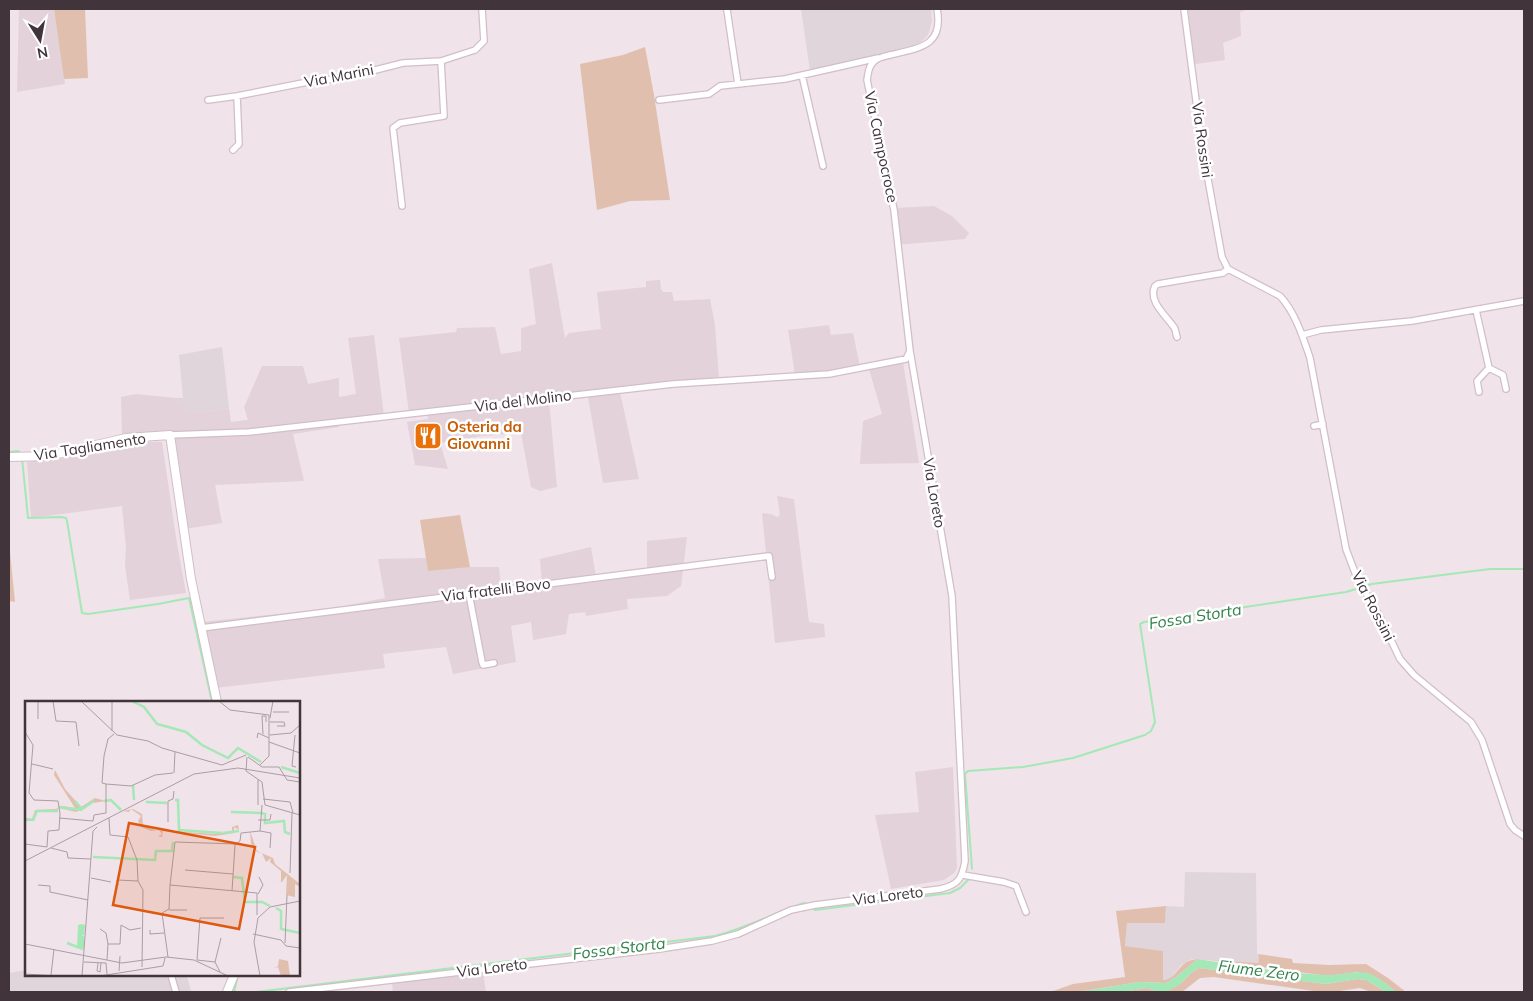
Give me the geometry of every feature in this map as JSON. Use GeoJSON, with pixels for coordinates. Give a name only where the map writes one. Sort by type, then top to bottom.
{"type":"FeatureCollection","features":[{"type":"Feature","properties":{"kind":"street","name":"Via Marini"},"geometry":{"type":"LineString","coordinates":[[208,100],[323,79],[336,80],[403,63],[441,61],[475,50],[484,41],[482,9]]}},
{"type":"Feature","properties":{"kind":"street"},"geometry":{"type":"LineString","coordinates":[[659,100],[709,94],[720,86],[802,75],[921,47],[928,43],[937,33],[939,25],[937,9]]}},
{"type":"Feature","properties":{"kind":"street","name":"Via Rossini"},"geometry":{"type":"LineString","coordinates":[[1184,9],[1202,146],[1222,257],[1228,269],[1280,296],[1286,303],[1302,335],[1312,365],[1346,548],[1357,578],[1380,615],[1400,659],[1414,675],[1476,728],[1482,740],[1510,824],[1524,836]]}},
{"type":"Feature","properties":{"kind":"street"},"geometry":{"type":"LineString","coordinates":[[727,10],[738,84]]}},
{"type":"Feature","properties":{"kind":"street","name":"Via Campocroce"},"geometry":{"type":"LineString","coordinates":[[878,58],[871,65],[867,80],[894,210],[910,352]]}},
{"type":"Feature","properties":{"kind":"street"},"geometry":{"type":"LineString","coordinates":[[402,206],[393,128],[396,124],[400,123],[444,116],[441,61]]}},
{"type":"Feature","properties":{"kind":"street"},"geometry":{"type":"LineString","coordinates":[[802,75],[823,166]]}},
{"type":"Feature","properties":{"kind":"street"},"geometry":{"type":"LineString","coordinates":[[233,150],[239,144],[237,96]]}},
{"type":"Feature","properties":{"kind":"street"},"geometry":{"type":"LineString","coordinates":[[1177,338],[1174,329],[1161,313],[1153,293],[1155,286],[1223,273],[1228,269]]}},
{"type":"Feature","properties":{"kind":"street"},"geometry":{"type":"LineString","coordinates":[[1302,335],[1321,330],[1412,321],[1524,301]]}},
{"type":"Feature","properties":{"kind":"street"},"geometry":{"type":"LineString","coordinates":[[1476,310],[1489,368]]}},
{"type":"Feature","properties":{"kind":"street","name":"Via del Molino"},"geometry":{"type":"LineString","coordinates":[[170,435],[249,432],[674,384],[829,374],[906,359],[910,352]]}},
{"type":"Feature","properties":{"kind":"street","name":"Via Loreto"},"geometry":{"type":"LineString","coordinates":[[289,992],[712,941],[738,934],[791,910],[807,906],[940,889],[951,887],[958,881],[963,875],[965,861],[952,596],[910,352]]}},
{"type":"Feature","properties":{"kind":"street"},"geometry":{"type":"LineString","coordinates":[[1489,368],[1503,375],[1506,389]]}},
{"type":"Feature","properties":{"kind":"street"},"geometry":{"type":"LineString","coordinates":[[1479,392],[1477,381],[1489,368]]}},
{"type":"Feature","properties":{"kind":"street"},"geometry":{"type":"LineString","coordinates":[[1314,426],[1323,424]]}},
{"type":"Feature","properties":{"kind":"street"},"geometry":{"type":"LineString","coordinates":[[170,435],[191,579],[217,701]]}},
{"type":"Feature","properties":{"kind":"street","name":"Via Tagliamento"},"geometry":{"type":"LineString","coordinates":[[9,458],[59,455],[126,438],[170,435]]}},
{"type":"Feature","properties":{"kind":"street","name":"Via fratelli Bovo"},"geometry":{"type":"LineString","coordinates":[[201,628],[769,556],[772,577]]}},
{"type":"Feature","properties":{"kind":"street"},"geometry":{"type":"LineString","coordinates":[[469,594],[483,665],[494,663]]}},
{"type":"Feature","properties":{"kind":"street"},"geometry":{"type":"LineString","coordinates":[[963,875],[1016,886],[1026,912]]}},
{"type":"Feature","properties":{"kind":"street"},"geometry":{"type":"LineString","coordinates":[[171,976],[176,992]]}},
{"type":"Feature","properties":{"kind":"street"},"geometry":{"type":"LineString","coordinates":[[227,992],[234,976]]}},
{"type":"Feature","properties":{"kind":"shaded area"},"geometry":{"type":"Polygon","coordinates":[[[19,9],[54,9],[65,84],[17,92],[19,9]]]}},
{"type":"Feature","properties":{"kind":"shaded area"},"geometry":{"type":"Polygon","coordinates":[[[54,9],[85,9],[88,78],[64,79],[54,9]]]}},
{"type":"Feature","properties":{"kind":"shaded area"},"geometry":{"type":"Polygon","coordinates":[[[801,9],[931,9],[932,21],[928,35],[918,45],[810,71],[801,9]]]}},
{"type":"Feature","properties":{"kind":"shaded area"},"geometry":{"type":"Polygon","coordinates":[[[1188,9],[1248,9],[1240,12],[1241,36],[1223,43],[1225,60],[1195,64],[1188,9]]]}},
{"type":"Feature","properties":{"kind":"shaded area"},"geometry":{"type":"Polygon","coordinates":[[[645,47],[670,200],[630,201],[597,210],[580,64],[623,55],[645,47]]]}},
{"type":"Feature","properties":{"kind":"shaded area"},"geometry":{"type":"Polygon","coordinates":[[[934,206],[952,216],[969,233],[965,239],[897,245],[895,208],[934,206]]]}},
{"type":"Feature","properties":{"kind":"shaded area"},"geometry":{"type":"Polygon","coordinates":[[[552,263],[565,338],[569,333],[601,329],[597,292],[646,287],[646,281],[660,280],[663,292],[672,292],[674,301],[710,299],[715,325],[719,378],[715,382],[620,392],[639,479],[603,483],[588,397],[549,400],[557,487],[540,491],[531,487],[521,433],[482,436],[440,443],[448,469],[415,465],[407,422],[428,419],[427,411],[409,413],[399,338],[456,332],[457,328],[495,327],[501,354],[521,351],[521,328],[536,324],[529,269],[552,263]]]}},
{"type":"Feature","properties":{"kind":"shaded area"},"geometry":{"type":"Polygon","coordinates":[[[829,325],[831,335],[853,333],[860,367],[847,371],[795,375],[788,330],[829,325]]]}},
{"type":"Feature","properties":{"kind":"shaded area"},"geometry":{"type":"Polygon","coordinates":[[[374,335],[384,416],[339,421],[339,427],[293,434],[304,481],[215,485],[222,523],[185,529],[166,432],[122,434],[121,397],[136,394],[177,398],[178,403],[197,413],[229,408],[231,422],[248,420],[244,407],[262,366],[303,366],[308,384],[339,378],[339,397],[356,394],[348,338],[374,335]]]}},
{"type":"Feature","properties":{"kind":"shaded area"},"geometry":{"type":"Polygon","coordinates":[[[222,347],[229,408],[197,413],[178,403],[177,398],[183,398],[179,355],[222,347]]]}},
{"type":"Feature","properties":{"kind":"shaded area"},"geometry":{"type":"Polygon","coordinates":[[[903,362],[919,463],[860,464],[863,421],[882,414],[869,369],[903,362]]]}},
{"type":"Feature","properties":{"kind":"shaded area"},"geometry":{"type":"Polygon","coordinates":[[[139,442],[162,442],[186,593],[130,600],[125,566],[126,548],[122,506],[31,518],[27,462],[65,458],[108,447],[139,442]]]}},
{"type":"Feature","properties":{"kind":"shaded area"},"geometry":{"type":"Polygon","coordinates":[[[777,496],[794,499],[809,622],[824,624],[825,637],[775,643],[762,513],[777,517],[780,515],[777,496]]]}},
{"type":"Feature","properties":{"kind":"shaded area"},"geometry":{"type":"Polygon","coordinates":[[[460,515],[470,567],[428,571],[420,520],[460,515]]]}},
{"type":"Feature","properties":{"kind":"shaded area"},"geometry":{"type":"Polygon","coordinates":[[[687,537],[681,586],[667,596],[627,599],[628,609],[586,616],[585,612],[569,614],[566,634],[533,640],[531,622],[511,626],[516,662],[453,674],[446,647],[383,654],[385,668],[215,688],[202,622],[334,608],[385,598],[378,559],[426,558],[428,571],[460,567],[499,567],[501,588],[542,584],[540,559],[591,547],[596,577],[647,569],[647,541],[687,537]]]}},
{"type":"Feature","properties":{"kind":"shaded area"},"geometry":{"type":"Polygon","coordinates":[[[9,541],[15,602],[9,601],[9,541]]]}},
{"type":"Feature","properties":{"kind":"shaded area"},"geometry":{"type":"Polygon","coordinates":[[[953,767],[957,868],[954,873],[944,880],[891,889],[875,815],[919,812],[915,772],[953,767]]]}},
{"type":"Feature","properties":{"kind":"shaded area"},"geometry":{"type":"Polygon","coordinates":[[[1185,872],[1256,873],[1257,952],[1259,963],[1192,959],[1181,965],[1171,978],[1163,980],[1163,951],[1125,946],[1127,922],[1165,923],[1166,906],[1184,907],[1185,872]]]}},
{"type":"Feature","properties":{"kind":"shaded area"},"geometry":{"type":"Polygon","coordinates":[[[1166,906],[1165,923],[1127,923],[1125,946],[1163,951],[1163,980],[1168,979],[1191,960],[1198,959],[1176,977],[1166,983],[1139,982],[1078,992],[1050,992],[1073,984],[1125,977],[1116,911],[1166,906]]]}},
{"type":"Feature","properties":{"kind":"shaded area"},"geometry":{"type":"Polygon","coordinates":[[[1258,954],[1292,959],[1293,963],[1329,965],[1366,964],[1406,992],[1396,992],[1385,983],[1357,972],[1328,976],[1209,960],[1259,963],[1258,954]]]}},
{"type":"Feature","properties":{"kind":"shaded area"},"geometry":{"type":"Polygon","coordinates":[[[1199,968],[1326,984],[1357,979],[1366,980],[1386,992],[1371,992],[1360,988],[1321,992],[1214,977],[1200,978],[1182,992],[1158,992],[1179,985],[1199,968]]]}},
{"type":"Feature","properties":{"kind":"shaded area"},"geometry":{"type":"Polygon","coordinates":[[[25,970],[25,976],[187,976],[191,992],[9,992],[9,973],[25,970]]]}},
{"type":"Feature","properties":{"kind":"shaded area"},"geometry":{"type":"Polygon","coordinates":[[[483,972],[486,992],[393,992],[392,983],[483,972]]]}},
{"type":"Feature","properties":{"kind":"shaded area"},"geometry":{"type":"Polygon","coordinates":[[[1147,988],[1158,992],[1123,992],[1147,988]]]}},
{"type":"Feature","properties":{"kind":"water","name":"Fiume Zero"},"geometry":{"type":"Polygon","coordinates":[[[1198,959],[1310,974],[1367,973],[1379,978],[1396,992],[1386,992],[1366,980],[1357,979],[1326,984],[1199,968],[1179,985],[1168,991],[1158,992],[1147,988],[1123,992],[1078,992],[1139,982],[1166,983],[1198,959]]]}},
{"type":"Feature","properties":{"kind":"waterway","name":"Fossa Storta"},"geometry":{"type":"LineString","coordinates":[[9,452],[18,451],[21,453]]}},
{"type":"Feature","properties":{"kind":"waterway","name":"Fossa Storta"},"geometry":{"type":"LineString","coordinates":[[22,458],[28,518],[66,518],[82,613],[88,614],[189,598],[212,701]]}},
{"type":"Feature","properties":{"kind":"waterway","name":"Fossa Storta"},"geometry":{"type":"LineString","coordinates":[[972,869],[965,774],[968,771],[1023,767],[1073,758],[1145,735],[1151,731],[1155,722],[1140,624],[1346,592],[1372,584],[1490,569],[1524,569]]}},
{"type":"Feature","properties":{"kind":"waterway","name":"Fossa Storta"},"geometry":{"type":"LineString","coordinates":[[812,908],[815,910],[950,893],[960,888],[970,878]]}},
{"type":"Feature","properties":{"kind":"waterway","name":"Fossa Storta"},"geometry":{"type":"LineString","coordinates":[[256,992],[715,936],[804,903],[809,905]]}},
{"type":"Feature","properties":{"kind":"waterway","name":"Fossa Storta"},"geometry":{"type":"LineString","coordinates":[[234,992],[238,976]]}},
{"type":"Feature","properties":{"kind":"place","name":"Osteria da Giovanni"},"geometry":{"type":"Point","coordinates":[428,436]}}]}
